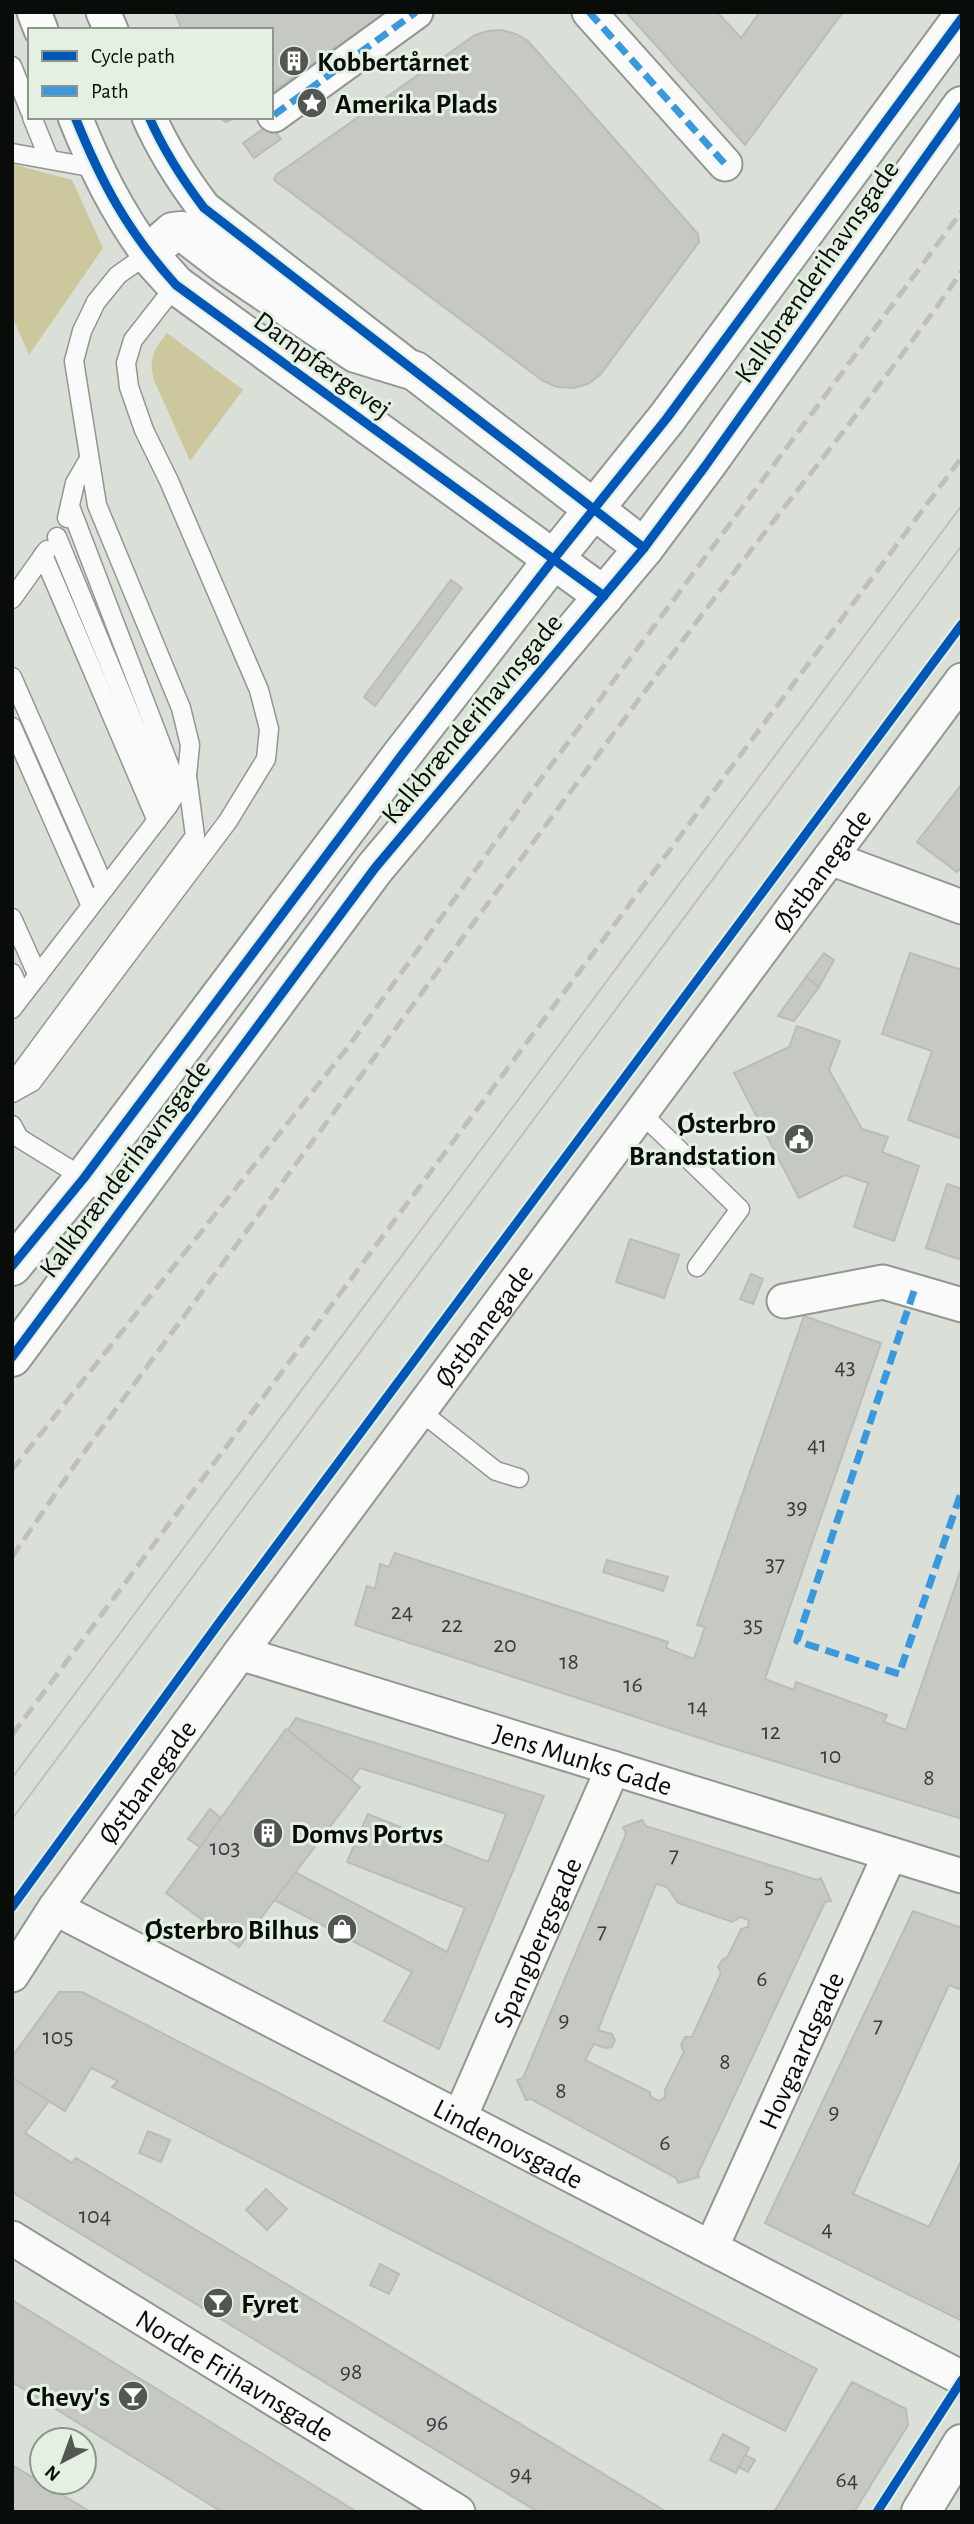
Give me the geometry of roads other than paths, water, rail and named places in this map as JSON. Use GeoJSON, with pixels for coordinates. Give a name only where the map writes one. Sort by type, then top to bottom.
{"type":"FeatureCollection","features":[{"type":"Feature","properties":{"kind":"main road","name":"Kalkbrænderihavnsgade"},"geometry":{"type":"LineString","coordinates":[[12,1266],[83,1178],[401,756],[667,418],[962,18]]}},
{"type":"Feature","properties":{"kind":"main road","name":"Kalkbrænderihavnsgade"},"geometry":{"type":"LineString","coordinates":[[12,1357],[374,868],[644,548],[962,106]]}},
{"type":"Feature","properties":{"kind":"main road","name":"Dampfærgevej"},"geometry":{"type":"LineString","coordinates":[[604,596],[176,285],[148,254],[173,232],[183,231],[218,239],[356,353],[415,371],[644,548]]}},
{"type":"Feature","properties":{"kind":"main road"},"geometry":{"type":"LineString","coordinates":[[921,2512],[962,2444]]}},
{"type":"Feature","properties":{"kind":"street"},"geometry":{"type":"LineString","coordinates":[[103,12],[110,28]]}},
{"type":"Feature","properties":{"kind":"street"},"geometry":{"type":"LineString","coordinates":[[274,115],[416,12]]}},
{"type":"Feature","properties":{"kind":"street"},"geometry":{"type":"LineString","coordinates":[[589,12],[725,164]]}},
{"type":"Feature","properties":{"kind":"street","name":"Dampfærgevej"},"geometry":{"type":"LineString","coordinates":[[76,119],[95,168],[126,223],[148,254]]}},
{"type":"Feature","properties":{"kind":"street","name":"Dampfærgevej"},"geometry":{"type":"LineString","coordinates":[[150,119],[162,148],[204,208],[218,239]]}},
{"type":"Feature","properties":{"kind":"street"},"geometry":{"type":"LineString","coordinates":[[176,285],[218,239]]}},
{"type":"Feature","properties":{"kind":"street","name":"Østbanegade"},"geometry":{"type":"LineString","coordinates":[[12,1975],[55,1908],[240,1653],[962,680]]}},
{"type":"Feature","properties":{"kind":"street"},"geometry":{"type":"LineString","coordinates":[[830,858],[962,907]]}},
{"type":"Feature","properties":{"kind":"street"},"geometry":{"type":"LineString","coordinates":[[784,1301],[883,1282],[962,1306]]}},
{"type":"Feature","properties":{"kind":"street","name":"Jens Munks Gade"},"geometry":{"type":"LineString","coordinates":[[240,1653],[962,1876]]}},
{"type":"Feature","properties":{"kind":"street","name":"Spangbergsgade"},"geometry":{"type":"LineString","coordinates":[[460,2117],[613,1768]]}},
{"type":"Feature","properties":{"kind":"street","name":"Hovgaardsgade"},"geometry":{"type":"LineString","coordinates":[[711,2248],[891,1854]]}},
{"type":"Feature","properties":{"kind":"street","name":"Lindenovsgade"},"geometry":{"type":"LineString","coordinates":[[55,1908],[962,2378]]}},
{"type":"Feature","properties":{"kind":"street","name":"Nordre Frihavnsgade"},"geometry":{"type":"LineString","coordinates":[[12,2238],[458,2512]]}},
{"type":"Feature","properties":{"kind":"lane"},"geometry":{"type":"LineString","coordinates":[[12,66],[28,106]]}},
{"type":"Feature","properties":{"kind":"lane"},"geometry":{"type":"LineString","coordinates":[[33,119],[49,159]]}},
{"type":"Feature","properties":{"kind":"lane"},"geometry":{"type":"LineString","coordinates":[[12,153],[95,168]]}},
{"type":"Feature","properties":{"kind":"lane"},"geometry":{"type":"LineString","coordinates":[[17,1002],[168,806],[183,783],[191,745],[181,708],[97,505],[74,361],[82,331],[96,302],[118,275],[148,254]]}},
{"type":"Feature","properties":{"kind":"lane"},"geometry":{"type":"LineString","coordinates":[[12,1093],[32,1082],[228,821],[266,759],[269,729],[259,690],[169,481],[140,421],[129,387],[127,363],[133,340],[176,285]]}},
{"type":"Feature","properties":{"kind":"lane"},"geometry":{"type":"LineString","coordinates":[[12,599],[64,528],[71,509],[75,483],[89,459]]}},
{"type":"Feature","properties":{"kind":"lane"},"geometry":{"type":"LineString","coordinates":[[12,1080],[20,1073],[195,836],[183,783],[71,509]]}},
{"type":"Feature","properties":{"kind":"lane"},"geometry":{"type":"LineString","coordinates":[[57,537],[168,806]]}},
{"type":"Feature","properties":{"kind":"lane"},"geometry":{"type":"LineString","coordinates":[[43,555],[157,821]]}},
{"type":"Feature","properties":{"kind":"lane"},"geometry":{"type":"LineString","coordinates":[[12,677],[105,888]]}},
{"type":"Feature","properties":{"kind":"lane"},"geometry":{"type":"LineString","coordinates":[[12,727],[91,906]]}},
{"type":"Feature","properties":{"kind":"lane"},"geometry":{"type":"LineString","coordinates":[[12,918],[38,976]]}},
{"type":"Feature","properties":{"kind":"lane"},"geometry":{"type":"LineString","coordinates":[[12,973],[17,1002]]}},
{"type":"Feature","properties":{"kind":"lane"},"geometry":{"type":"LineString","coordinates":[[640,1112],[740,1209],[697,1267]]}},
{"type":"Feature","properties":{"kind":"lane"},"geometry":{"type":"LineString","coordinates":[[12,1125],[19,1138],[123,1207]]}},
{"type":"Feature","properties":{"kind":"lane"},"geometry":{"type":"LineString","coordinates":[[420,1411],[496,1471],[519,1478]]}},
{"type":"Feature","properties":{"kind":"tram line"},"geometry":{"type":"LineString","coordinates":[[12,1778],[962,505]]}},
{"type":"Feature","properties":{"kind":"tram line"},"geometry":{"type":"LineString","coordinates":[[12,1819],[962,545]]}},
{"type":"Feature","properties":{"kind":"railway"},"geometry":{"type":"LineString","coordinates":[[12,1470],[348,1047],[543,776],[962,211]]}},
{"type":"Feature","properties":{"kind":"railway"},"geometry":{"type":"LineString","coordinates":[[12,1557],[77,1462],[461,940],[692,628],[896,362],[962,271]]}},
{"type":"Feature","properties":{"kind":"railway"},"geometry":{"type":"LineString","coordinates":[[12,1735],[962,457]]}},
{"type":"Feature","properties":{"kind":"place","name":"Kobbertårnet"},"geometry":{"type":"Point","coordinates":[294,61]}},
{"type":"Feature","properties":{"kind":"place","name":"Amerika Plads"},"geometry":{"type":"Point","coordinates":[312,103]}},
{"type":"Feature","properties":{"kind":"place","name":"Østerbro Brandstation"},"geometry":{"type":"Point","coordinates":[799,1139]}},
{"type":"Feature","properties":{"kind":"place","name":"Domvs Portvs"},"geometry":{"type":"Point","coordinates":[268,1833]}},
{"type":"Feature","properties":{"kind":"place","name":"Østerbro Bilhus"},"geometry":{"type":"Point","coordinates":[342,1929]}},
{"type":"Feature","properties":{"kind":"place","name":"Fyret"},"geometry":{"type":"Point","coordinates":[218,2303]}},
{"type":"Feature","properties":{"kind":"place","name":"Chevy's"},"geometry":{"type":"Point","coordinates":[133,2396]}}]}
